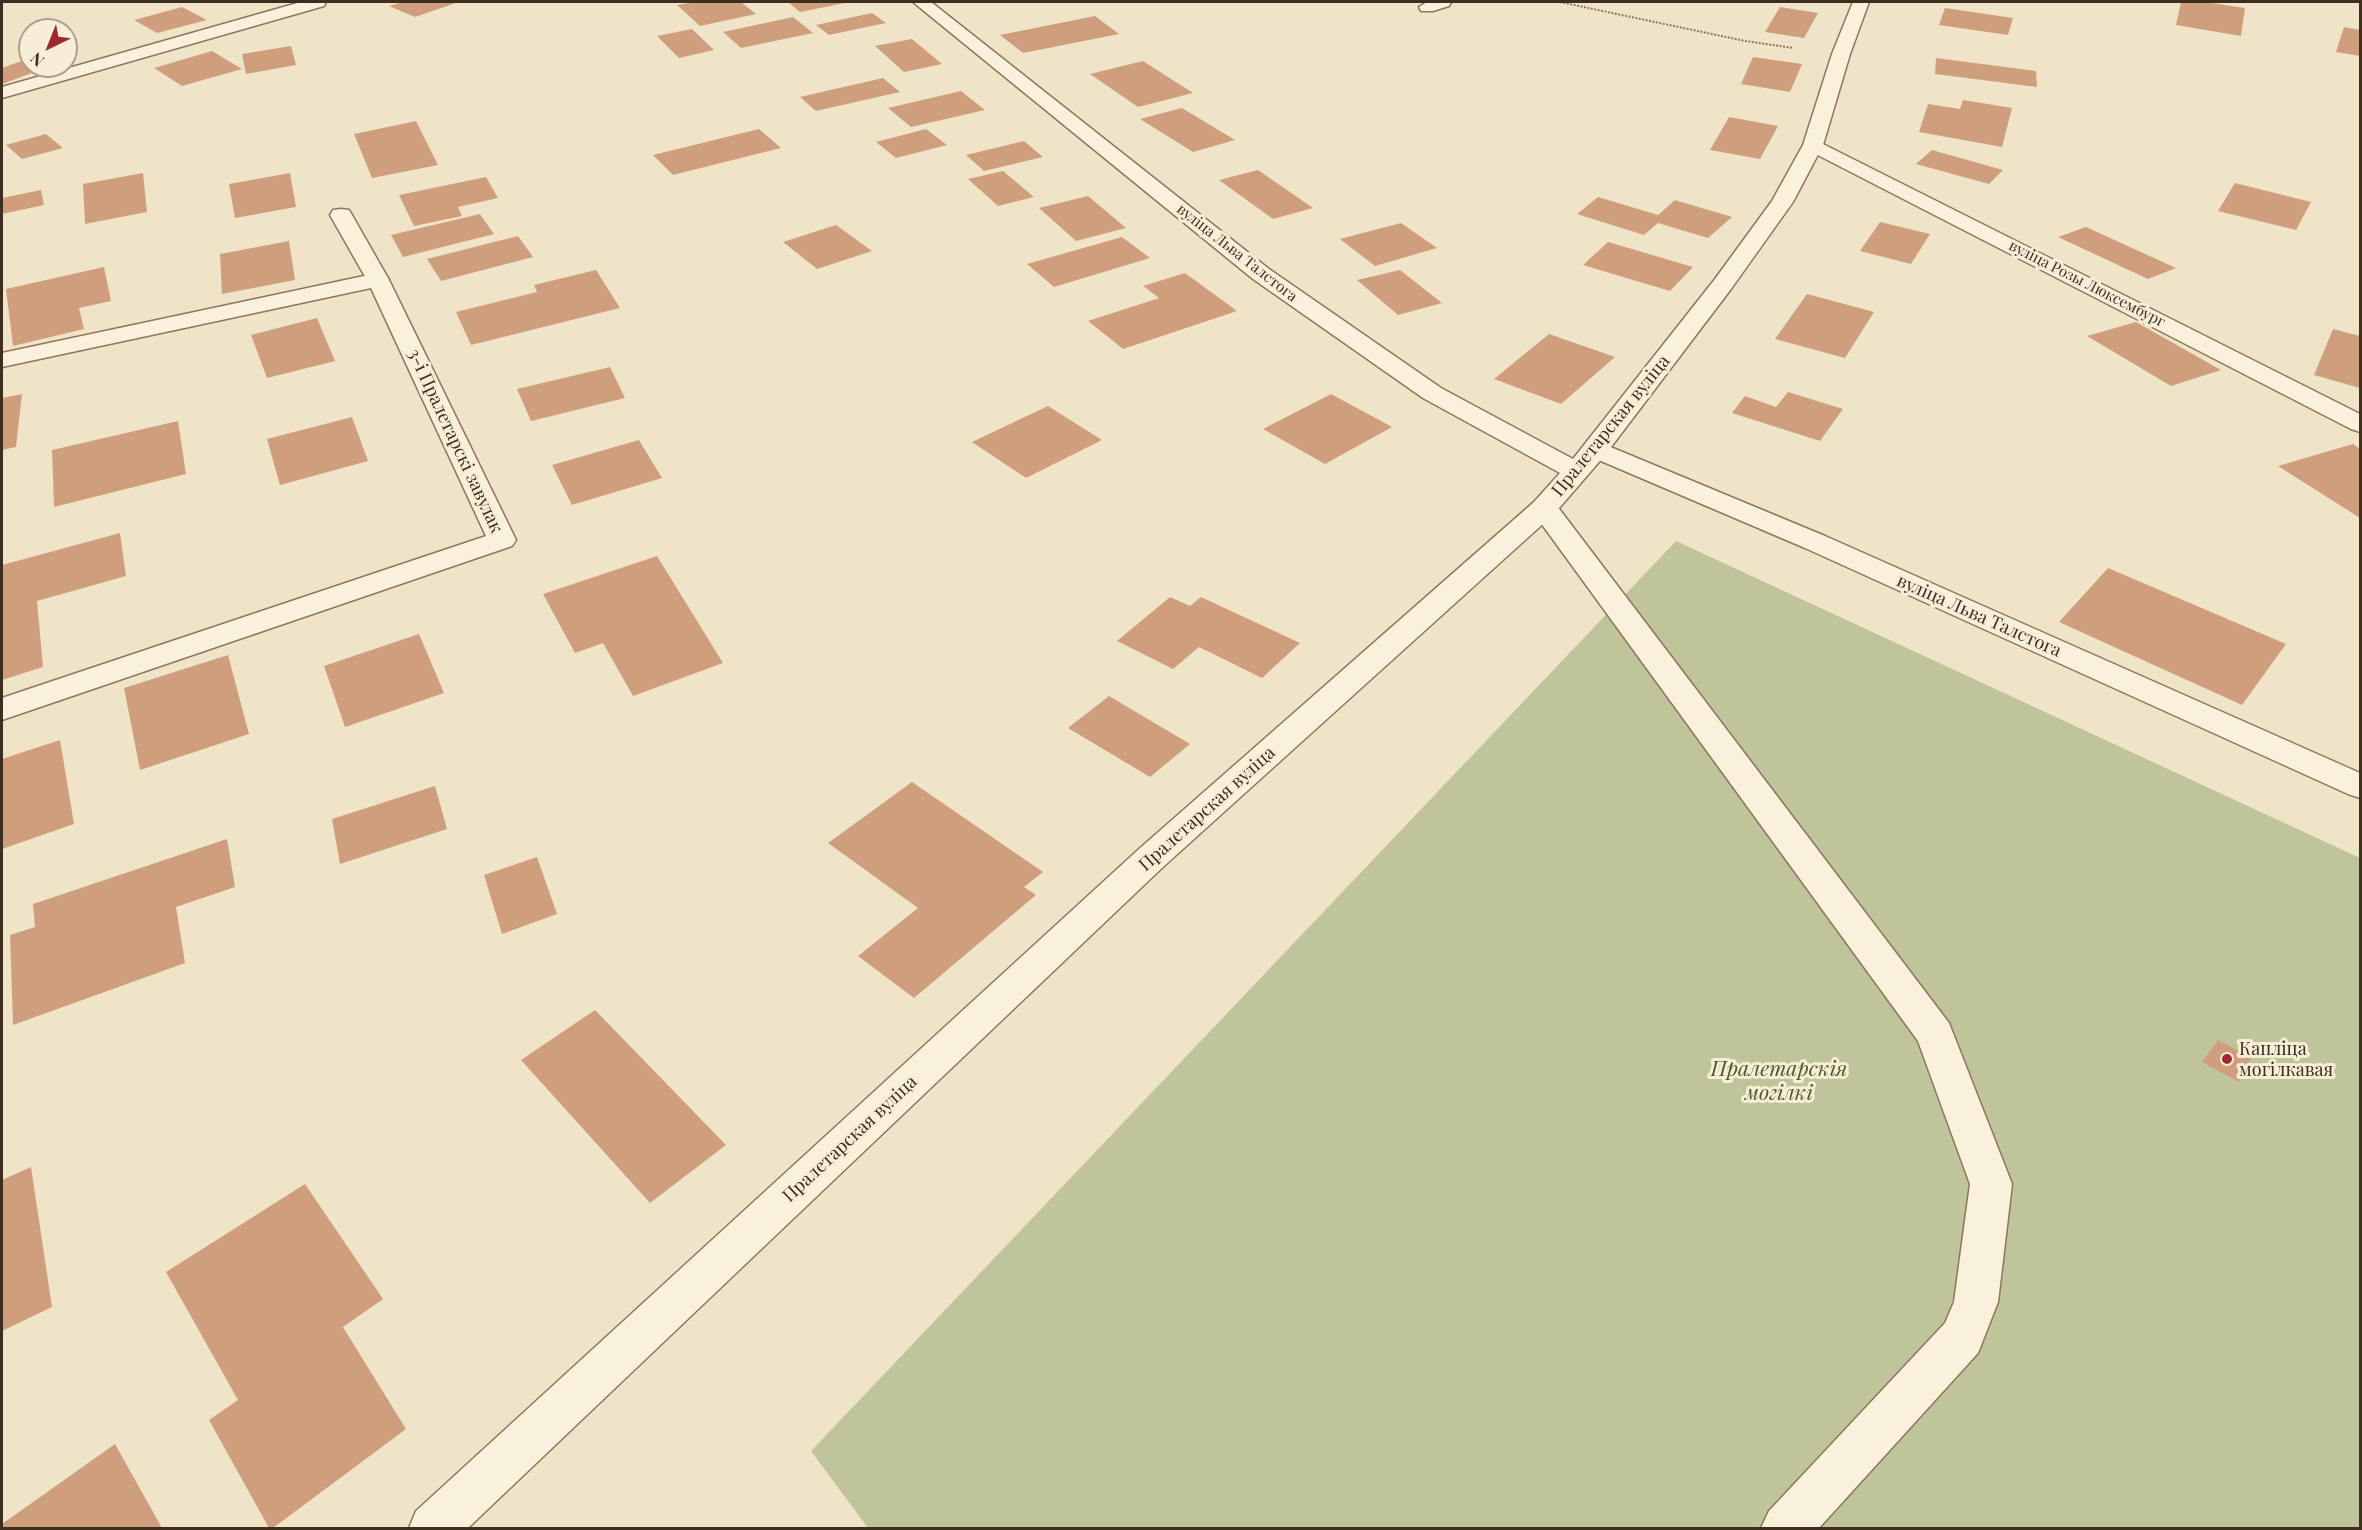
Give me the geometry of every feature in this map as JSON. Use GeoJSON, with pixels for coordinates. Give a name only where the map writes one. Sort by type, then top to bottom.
{"type":"FeatureCollection","features":[{"type":"Feature","properties":{"kind":"street"},"geometry":{"type":"LineString","coordinates":[[2,93],[318,2]]}},
{"type":"Feature","properties":{"kind":"street","name":"вуліца Льва Талстога"},"geometry":{"type":"LineString","coordinates":[[921,2],[1261,274],[1432,393],[1586,460],[1815,542],[2361,786]]}},
{"type":"Feature","properties":{"kind":"street","name":"Пралетарская вуліца"},"geometry":{"type":"LineString","coordinates":[[433,1528],[1151,858],[1544,508],[1586,460],[1723,284],[1782,202],[1813,145],[1841,54],[1861,2]]}},
{"type":"Feature","properties":{"kind":"street","name":"вуліца Розы Люксембург"},"geometry":{"type":"LineString","coordinates":[[1813,145],[2361,424]]}},
{"type":"Feature","properties":{"kind":"street"},"geometry":{"type":"LineString","coordinates":[[2,360],[378,280],[341,215]]}},
{"type":"Feature","properties":{"kind":"street","name":"3-і Пралетарскі завулак"},"geometry":{"type":"LineString","coordinates":[[2,709],[502,540],[378,280]]}},
{"type":"Feature","properties":{"kind":"street"},"geometry":{"type":"LineString","coordinates":[[1544,508],[1935,1034],[1992,1184],[1976,1302],[1962,1338],[1786,1528]]}},
{"type":"Feature","properties":{"kind":"path"},"geometry":{"type":"LineString","coordinates":[[1560,2],[1745,41],[1841,54]]}},
{"type":"Feature","properties":{"kind":"green space","name":"Пралетарскія могілкі"},"geometry":{"type":"Polygon","coordinates":[[[1676,541],[2360,858],[2360,1528],[868,1528],[811,1451],[1676,541]]]}},
{"type":"Feature","properties":{"kind":"building"},"geometry":{"type":"Polygon","coordinates":[[[403,2],[456,3],[415,17],[389,6],[403,2]]]}},
{"type":"Feature","properties":{"kind":"building"},"geometry":{"type":"Polygon","coordinates":[[[696,2],[741,2],[756,14],[700,26],[677,5],[696,2]]]}},
{"type":"Feature","properties":{"kind":"building"},"geometry":{"type":"Polygon","coordinates":[[[788,2],[845,2],[845,3],[800,12],[788,2]]]}},
{"type":"Feature","properties":{"kind":"building"},"geometry":{"type":"Polygon","coordinates":[[[2181,2],[2205,2],[2245,8],[2241,36],[2176,25],[2181,2]]]}},
{"type":"Feature","properties":{"kind":"building"},"geometry":{"type":"Polygon","coordinates":[[[182,7],[207,20],[157,33],[134,20],[182,7]]]}},
{"type":"Feature","properties":{"kind":"building"},"geometry":{"type":"Polygon","coordinates":[[[1780,7],[1818,13],[1804,38],[1765,32],[1780,7]]]}},
{"type":"Feature","properties":{"kind":"building"},"geometry":{"type":"Polygon","coordinates":[[[1945,8],[2013,18],[2008,35],[1939,25],[1945,8]]]}},
{"type":"Feature","properties":{"kind":"building"},"geometry":{"type":"Polygon","coordinates":[[[872,13],[886,23],[829,35],[816,25],[872,13]]]}},
{"type":"Feature","properties":{"kind":"building"},"geometry":{"type":"Polygon","coordinates":[[[1095,16],[1119,34],[1023,53],[1000,35],[1095,16]]]}},
{"type":"Feature","properties":{"kind":"building"},"geometry":{"type":"Polygon","coordinates":[[[793,17],[813,33],[741,48],[723,32],[793,17]]]}},
{"type":"Feature","properties":{"kind":"building"},"geometry":{"type":"Polygon","coordinates":[[[2344,27],[2360,30],[2360,56],[2336,52],[2344,27]]]}},
{"type":"Feature","properties":{"kind":"building"},"geometry":{"type":"Polygon","coordinates":[[[692,29],[714,50],[679,58],[657,36],[692,29]]]}},
{"type":"Feature","properties":{"kind":"building"},"geometry":{"type":"Polygon","coordinates":[[[912,39],[942,64],[904,72],[875,46],[912,39]]]}},
{"type":"Feature","properties":{"kind":"building"},"geometry":{"type":"Polygon","coordinates":[[[291,46],[296,65],[246,74],[242,54],[291,46]]]}},
{"type":"Feature","properties":{"kind":"building"},"geometry":{"type":"Polygon","coordinates":[[[212,51],[242,69],[182,86],[154,68],[212,51]]]}},
{"type":"Feature","properties":{"kind":"building"},"geometry":{"type":"Polygon","coordinates":[[[1753,57],[1802,64],[1790,92],[1741,84],[1753,57]]]}},
{"type":"Feature","properties":{"kind":"building"},"geometry":{"type":"Polygon","coordinates":[[[1936,58],[2036,71],[2037,87],[1935,74],[1936,58]]]}},
{"type":"Feature","properties":{"kind":"building"},"geometry":{"type":"Polygon","coordinates":[[[1143,61],[1193,93],[1138,107],[1090,74],[1143,61]]]}},
{"type":"Feature","properties":{"kind":"building"},"geometry":{"type":"Polygon","coordinates":[[[18,62],[18,78],[2,84],[2,68],[18,62]]]}},
{"type":"Feature","properties":{"kind":"building"},"geometry":{"type":"Polygon","coordinates":[[[883,78],[900,92],[816,111],[800,97],[883,78]]]}},
{"type":"Feature","properties":{"kind":"building"},"geometry":{"type":"Polygon","coordinates":[[[961,91],[985,110],[911,127],[888,108],[961,91]]]}},
{"type":"Feature","properties":{"kind":"building"},"geometry":{"type":"Polygon","coordinates":[[[1963,100],[2012,108],[2002,147],[1919,132],[1928,104],[1960,109],[1963,100]]]}},
{"type":"Feature","properties":{"kind":"building"},"geometry":{"type":"Polygon","coordinates":[[[1182,108],[1235,140],[1193,152],[1140,119],[1182,108]]]}},
{"type":"Feature","properties":{"kind":"building"},"geometry":{"type":"Polygon","coordinates":[[[1729,117],[1778,126],[1760,159],[1710,150],[1729,117]]]}},
{"type":"Feature","properties":{"kind":"building"},"geometry":{"type":"Polygon","coordinates":[[[416,121],[438,165],[372,178],[354,134],[416,121]]]}},
{"type":"Feature","properties":{"kind":"building"},"geometry":{"type":"Polygon","coordinates":[[[759,129],[781,148],[673,175],[653,155],[759,129]]]}},
{"type":"Feature","properties":{"kind":"building"},"geometry":{"type":"Polygon","coordinates":[[[926,129],[947,145],[896,158],[876,142],[926,129]]]}},
{"type":"Feature","properties":{"kind":"building"},"geometry":{"type":"Polygon","coordinates":[[[46,134],[63,148],[22,159],[6,145],[46,134]]]}},
{"type":"Feature","properties":{"kind":"building"},"geometry":{"type":"Polygon","coordinates":[[[1024,141],[1043,157],[984,171],[966,155],[1024,141]]]}},
{"type":"Feature","properties":{"kind":"building"},"geometry":{"type":"Polygon","coordinates":[[[1932,150],[2003,170],[1989,184],[1916,164],[1932,150]]]}},
{"type":"Feature","properties":{"kind":"building"},"geometry":{"type":"Polygon","coordinates":[[[1258,170],[1313,208],[1273,219],[1219,180],[1258,170]]]}},
{"type":"Feature","properties":{"kind":"building"},"geometry":{"type":"Polygon","coordinates":[[[1003,171],[1034,197],[998,206],[968,179],[1003,171]]]}},
{"type":"Feature","properties":{"kind":"building"},"geometry":{"type":"Polygon","coordinates":[[[143,173],[147,212],[85,224],[83,184],[143,173]]]}},
{"type":"Feature","properties":{"kind":"building"},"geometry":{"type":"Polygon","coordinates":[[[290,173],[296,207],[235,218],[229,184],[290,173]]]}},
{"type":"Feature","properties":{"kind":"building"},"geometry":{"type":"Polygon","coordinates":[[[486,177],[498,198],[458,207],[462,216],[414,226],[399,195],[486,177]]]}},
{"type":"Feature","properties":{"kind":"building"},"geometry":{"type":"Polygon","coordinates":[[[2235,183],[2311,202],[2296,230],[2218,211],[2235,183]]]}},
{"type":"Feature","properties":{"kind":"building"},"geometry":{"type":"Polygon","coordinates":[[[41,190],[44,205],[2,214],[2,198],[41,190]]]}},
{"type":"Feature","properties":{"kind":"building"},"geometry":{"type":"Polygon","coordinates":[[[1088,196],[1126,228],[1076,241],[1039,208],[1088,196]]]}},
{"type":"Feature","properties":{"kind":"building"},"geometry":{"type":"Polygon","coordinates":[[[1598,197],[1658,215],[1675,200],[1732,217],[1708,238],[1658,223],[1644,235],[1577,214],[1598,197]]]}},
{"type":"Feature","properties":{"kind":"building"},"geometry":{"type":"Polygon","coordinates":[[[480,214],[494,234],[403,257],[391,235],[480,214]]]}},
{"type":"Feature","properties":{"kind":"building"},"geometry":{"type":"Polygon","coordinates":[[[1880,222],[1930,234],[1911,264],[1860,251],[1880,222]]]}},
{"type":"Feature","properties":{"kind":"building"},"geometry":{"type":"Polygon","coordinates":[[[1401,223],[1437,248],[1375,266],[1340,239],[1401,223]]]}},
{"type":"Feature","properties":{"kind":"building"},"geometry":{"type":"Polygon","coordinates":[[[836,225],[872,251],[817,269],[783,242],[836,225]]]}},
{"type":"Feature","properties":{"kind":"building"},"geometry":{"type":"Polygon","coordinates":[[[2086,227],[2176,268],[2148,279],[2058,237],[2086,227]]]}},
{"type":"Feature","properties":{"kind":"building"},"geometry":{"type":"Polygon","coordinates":[[[518,236],[533,257],[441,281],[427,259],[518,236]]]}},
{"type":"Feature","properties":{"kind":"building"},"geometry":{"type":"Polygon","coordinates":[[[1122,237],[1150,258],[1054,287],[1027,264],[1122,237]]]}},
{"type":"Feature","properties":{"kind":"building"},"geometry":{"type":"Polygon","coordinates":[[[289,241],[295,280],[222,294],[220,254],[289,241]]]}},
{"type":"Feature","properties":{"kind":"building"},"geometry":{"type":"Polygon","coordinates":[[[1608,242],[1693,267],[1670,291],[1583,265],[1608,242]]]}},
{"type":"Feature","properties":{"kind":"building"},"geometry":{"type":"Polygon","coordinates":[[[104,267],[111,301],[79,308],[84,329],[13,346],[6,289],[104,267]]]}},
{"type":"Feature","properties":{"kind":"building"},"geometry":{"type":"Polygon","coordinates":[[[596,270],[620,308],[471,345],[456,312],[537,292],[534,285],[596,270]]]}},
{"type":"Feature","properties":{"kind":"building"},"geometry":{"type":"Polygon","coordinates":[[[1400,270],[1442,303],[1398,315],[1357,280],[1400,270]]]}},
{"type":"Feature","properties":{"kind":"building"},"geometry":{"type":"Polygon","coordinates":[[[1185,273],[1237,311],[1123,349],[1088,321],[1159,298],[1143,286],[1185,273]]]}},
{"type":"Feature","properties":{"kind":"building"},"geometry":{"type":"Polygon","coordinates":[[[1807,294],[1874,312],[1845,358],[1775,339],[1807,294]]]}},
{"type":"Feature","properties":{"kind":"building"},"geometry":{"type":"Polygon","coordinates":[[[317,318],[335,361],[267,378],[251,335],[317,318]]]}},
{"type":"Feature","properties":{"kind":"building"},"geometry":{"type":"Polygon","coordinates":[[[2136,322],[2221,370],[2171,386],[2087,336],[2136,322]]]}},
{"type":"Feature","properties":{"kind":"building"},"geometry":{"type":"Polygon","coordinates":[[[2333,329],[2360,336],[2360,388],[2314,375],[2333,329]]]}},
{"type":"Feature","properties":{"kind":"building"},"geometry":{"type":"Polygon","coordinates":[[[1549,334],[1615,357],[1561,404],[1494,379],[1549,334]]]}},
{"type":"Feature","properties":{"kind":"building"},"geometry":{"type":"Polygon","coordinates":[[[610,367],[625,398],[531,421],[517,389],[610,367]]]}},
{"type":"Feature","properties":{"kind":"building"},"geometry":{"type":"Polygon","coordinates":[[[1788,392],[1843,409],[1820,441],[1732,413],[1745,396],[1776,407],[1788,392]]]}},
{"type":"Feature","properties":{"kind":"building"},"geometry":{"type":"Polygon","coordinates":[[[22,394],[16,447],[2,450],[2,398],[22,394]]]}},
{"type":"Feature","properties":{"kind":"building"},"geometry":{"type":"Polygon","coordinates":[[[1331,394],[1392,427],[1325,464],[1263,429],[1331,394]]]}},
{"type":"Feature","properties":{"kind":"building"},"geometry":{"type":"Polygon","coordinates":[[[1048,406],[1102,440],[1026,478],[972,442],[1048,406]]]}},
{"type":"Feature","properties":{"kind":"building"},"geometry":{"type":"Polygon","coordinates":[[[352,417],[368,461],[280,485],[267,439],[352,417]]]}},
{"type":"Feature","properties":{"kind":"building"},"geometry":{"type":"Polygon","coordinates":[[[178,421],[186,474],[54,507],[52,450],[178,421]]]}},
{"type":"Feature","properties":{"kind":"building"},"geometry":{"type":"Polygon","coordinates":[[[639,440],[662,478],[572,505],[552,465],[639,440]]]}},
{"type":"Feature","properties":{"kind":"building"},"geometry":{"type":"Polygon","coordinates":[[[2353,444],[2360,449],[2360,518],[2278,466],[2353,444]]]}},
{"type":"Feature","properties":{"kind":"building"},"geometry":{"type":"Polygon","coordinates":[[[120,533],[126,576],[37,601],[43,667],[2,680],[2,565],[120,533]]]}},
{"type":"Feature","properties":{"kind":"building"},"geometry":{"type":"Polygon","coordinates":[[[657,556],[723,663],[633,696],[603,643],[575,653],[543,594],[657,556]]]}},
{"type":"Feature","properties":{"kind":"building"},"geometry":{"type":"Polygon","coordinates":[[[2108,568],[2286,644],[2242,705],[2059,622],[2108,568]]]}},
{"type":"Feature","properties":{"kind":"building"},"geometry":{"type":"Polygon","coordinates":[[[1170,597],[1190,606],[1201,597],[1300,643],[1262,678],[1199,647],[1173,669],[1117,641],[1170,597]]]}},
{"type":"Feature","properties":{"kind":"building"},"geometry":{"type":"Polygon","coordinates":[[[419,634],[444,693],[345,727],[324,666],[419,634]]]}},
{"type":"Feature","properties":{"kind":"building"},"geometry":{"type":"Polygon","coordinates":[[[228,655],[249,734],[140,770],[124,688],[228,655]]]}},
{"type":"Feature","properties":{"kind":"building"},"geometry":{"type":"Polygon","coordinates":[[[1109,696],[1190,744],[1150,777],[1068,728],[1109,696]]]}},
{"type":"Feature","properties":{"kind":"building"},"geometry":{"type":"Polygon","coordinates":[[[60,740],[74,824],[2,849],[2,759],[60,740]]]}},
{"type":"Feature","properties":{"kind":"building"},"geometry":{"type":"Polygon","coordinates":[[[912,782],[1043,872],[1024,887],[1036,895],[914,998],[858,956],[918,908],[828,843],[912,782]]]}},
{"type":"Feature","properties":{"kind":"building"},"geometry":{"type":"Polygon","coordinates":[[[435,786],[447,829],[340,864],[332,819],[435,786]]]}},
{"type":"Feature","properties":{"kind":"building"},"geometry":{"type":"Polygon","coordinates":[[[227,839],[235,887],[176,907],[185,963],[13,1025],[10,935],[35,927],[33,904],[227,839]]]}},
{"type":"Feature","properties":{"kind":"building"},"geometry":{"type":"Polygon","coordinates":[[[537,857],[557,914],[502,934],[484,875],[537,857]]]}},
{"type":"Feature","properties":{"kind":"building"},"geometry":{"type":"Polygon","coordinates":[[[595,1010],[726,1145],[650,1203],[521,1060],[595,1010]]]}},
{"type":"Feature","properties":{"kind":"building"},"geometry":{"type":"Polygon","coordinates":[[[2218,1040],[2251,1058],[2239,1082],[2202,1062],[2218,1040]]]}},
{"type":"Feature","properties":{"kind":"building"},"geometry":{"type":"Polygon","coordinates":[[[31,1167],[52,1307],[2,1331],[2,1180],[31,1167]]]}},
{"type":"Feature","properties":{"kind":"building"},"geometry":{"type":"Polygon","coordinates":[[[305,1184],[383,1299],[343,1327],[406,1429],[273,1528],[269,1528],[209,1420],[238,1400],[166,1272],[305,1184]]]}},
{"type":"Feature","properties":{"kind":"building"},"geometry":{"type":"Polygon","coordinates":[[[115,1444],[162,1528],[2,1528],[2,1524],[115,1444]]]}},
{"type":"Feature","properties":{"kind":"place","name":"Капліца могілкавая"},"geometry":{"type":"Point","coordinates":[2227,1059]}}]}
